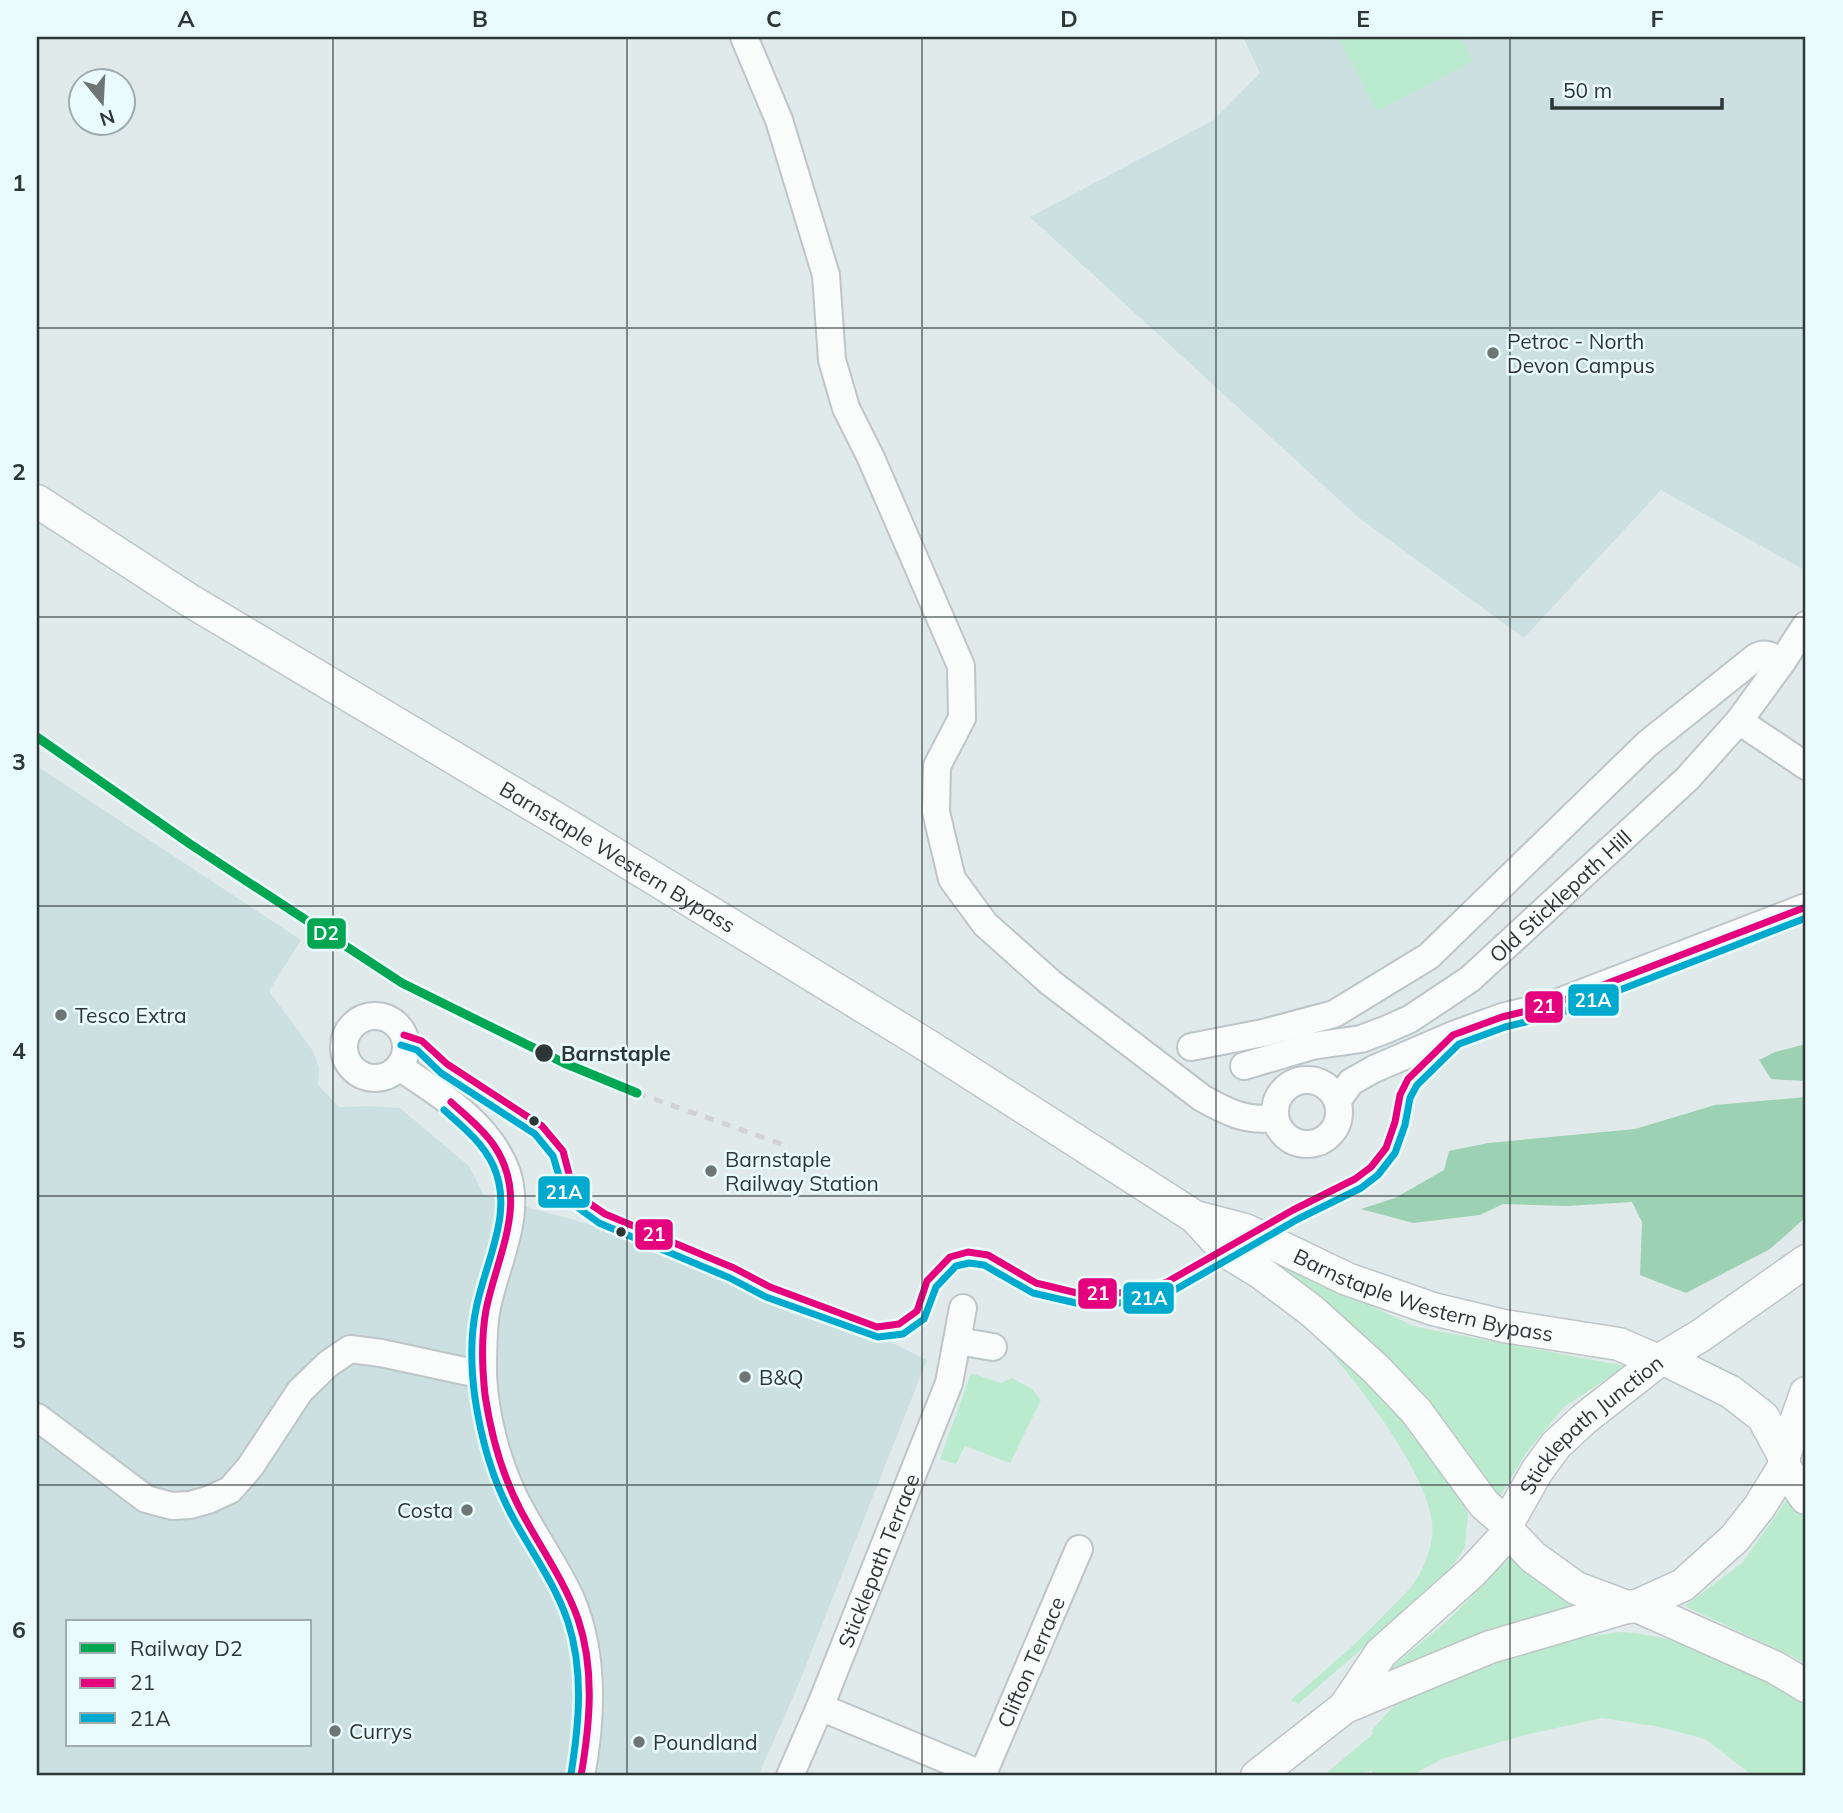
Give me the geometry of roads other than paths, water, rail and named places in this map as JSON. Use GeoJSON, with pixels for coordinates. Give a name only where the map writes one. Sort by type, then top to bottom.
{"type":"FeatureCollection","features":[{"type":"Feature","properties":{"kind":"main road","name":"Barnstaple Western Bypass"},"geometry":{"type":"LineString","coordinates":[[37,501],[189,600],[575,830],[925,1044],[1195,1217],[1227,1252],[1260,1272],[1312,1311],[1376,1369],[1416,1411],[1484,1504],[1508,1528]]}},
{"type":"Feature","properties":{"kind":"main road","name":"Barnstaple Western Bypass"},"geometry":{"type":"LineString","coordinates":[[1195,1217],[1245,1230],[1347,1279],[1433,1309],[1504,1326],[1619,1344],[1661,1360]]}},
{"type":"Feature","properties":{"kind":"main road"},"geometry":{"type":"LineString","coordinates":[[1661,1360],[1700,1336],[1806,1261]]}},
{"type":"Feature","properties":{"kind":"main road","name":"Sticklepath Junction"},"geometry":{"type":"LineString","coordinates":[[1345,1707],[1381,1653],[1472,1572],[1508,1528],[1537,1471],[1556,1445],[1584,1419],[1661,1360],[1731,1392],[1763,1418],[1784,1461]]}},
{"type":"Feature","properties":{"kind":"main road"},"geometry":{"type":"LineString","coordinates":[[1257,1776],[1345,1707],[1490,1647],[1632,1606],[1683,1585],[1735,1538],[1760,1506],[1784,1461],[1806,1393]]}},
{"type":"Feature","properties":{"kind":"main road"},"geometry":{"type":"LineString","coordinates":[[1784,1461],[1806,1499]]}},
{"type":"Feature","properties":{"kind":"main road"},"geometry":{"type":"LineString","coordinates":[[1508,1528],[1533,1558],[1576,1588],[1632,1606],[1776,1668],[1806,1686]]}},
{"type":"Feature","properties":{"kind":"street"},"geometry":{"type":"LineString","coordinates":[[744,37],[779,120],[826,275],[832,360],[846,408],[876,470],[961,666],[962,718],[937,766],[936,812],[952,879],[985,924],[1051,983],[1202,1098],[1229,1114],[1244,1119],[1275,1118]]}},
{"type":"Feature","properties":{"kind":"street","name":"Old Sticklepath Hill"},"geometry":{"type":"LineString","coordinates":[[1244,1066],[1312,1046],[1361,1039],[1410,1018],[1470,979],[1687,779],[1739,721],[1806,625]]}},
{"type":"Feature","properties":{"kind":"street"},"geometry":{"type":"LineString","coordinates":[[1191,1046],[1264,1033],[1334,1014],[1429,956],[1647,744],[1756,657],[1762,654],[1770,655],[1782,662]]}},
{"type":"Feature","properties":{"kind":"street"},"geometry":{"type":"LineString","coordinates":[[1739,721],[1806,766]]}},
{"type":"Feature","properties":{"kind":"street"},"geometry":{"type":"LineString","coordinates":[[1338,1100],[1352,1082],[1374,1069],[1453,1035],[1502,1017],[1551,1005],[1806,907]]}},
{"type":"Feature","properties":{"kind":"street"},"geometry":{"type":"LineString","coordinates":[[399,1067],[444,1097],[477,1126],[496,1148],[507,1173],[513,1201],[486,1314],[483,1375],[492,1433],[502,1468],[514,1497],[572,1601],[581,1633],[587,1660],[590,1704],[582,1776]]}},
{"type":"Feature","properties":{"kind":"street"},"geometry":{"type":"LineString","coordinates":[[1299,1080],[1319,1082],[1332,1090],[1338,1100],[1338,1122],[1331,1134],[1321,1141],[1310,1144],[1295,1141],[1285,1135],[1275,1118],[1277,1101],[1282,1092],[1299,1080]]}},
{"type":"Feature","properties":{"kind":"street","name":"Sticklepath Terrace"},"geometry":{"type":"LineString","coordinates":[[790,1776],[950,1383],[962,1308]]}},
{"type":"Feature","properties":{"kind":"street"},"geometry":{"type":"LineString","coordinates":[[957,1341],[993,1347]]}},
{"type":"Feature","properties":{"kind":"street"},"geometry":{"type":"LineString","coordinates":[[37,1418],[146,1499],[172,1506],[190,1505],[230,1490],[250,1467],[300,1391],[328,1364],[350,1349],[483,1375]]}},
{"type":"Feature","properties":{"kind":"street","name":"Clifton Terrace"},"geometry":{"type":"LineString","coordinates":[[983,1776],[1079,1549]]}},
{"type":"Feature","properties":{"kind":"street"},"geometry":{"type":"LineString","coordinates":[[820,1707],[983,1776]]}},
{"type":"Feature","properties":{"kind":"railway"},"geometry":{"type":"LineString","coordinates":[[637,1093],[790,1147]]}},
{"type":"Feature","properties":{"kind":"rail line","name":"D2"},"geometry":{"type":"LineString","coordinates":[[37,737],[190,844],[402,983],[564,1063],[637,1093]]}},
{"type":"Feature","properties":{"kind":"place","name":"Petroc - North Devon Campus"},"geometry":{"type":"Point","coordinates":[1493,353]}},
{"type":"Feature","properties":{"kind":"place","name":"Tesco Extra"},"geometry":{"type":"Point","coordinates":[61,1015]}},
{"type":"Feature","properties":{"kind":"place","name":"Barnstaple"},"geometry":{"type":"Point","coordinates":[544,1053]}},
{"type":"Feature","properties":{"kind":"place","name":"Barnstaple Railway Station"},"geometry":{"type":"Point","coordinates":[711,1171]}},
{"type":"Feature","properties":{"kind":"place","name":"B&Q"},"geometry":{"type":"Point","coordinates":[745,1377]}},
{"type":"Feature","properties":{"kind":"place","name":"Costa"},"geometry":{"type":"Point","coordinates":[467,1510]}},
{"type":"Feature","properties":{"kind":"place","name":"Currys"},"geometry":{"type":"Point","coordinates":[335,1731]}},
{"type":"Feature","properties":{"kind":"place","name":"Poundland"},"geometry":{"type":"Point","coordinates":[639,1742]}}]}
